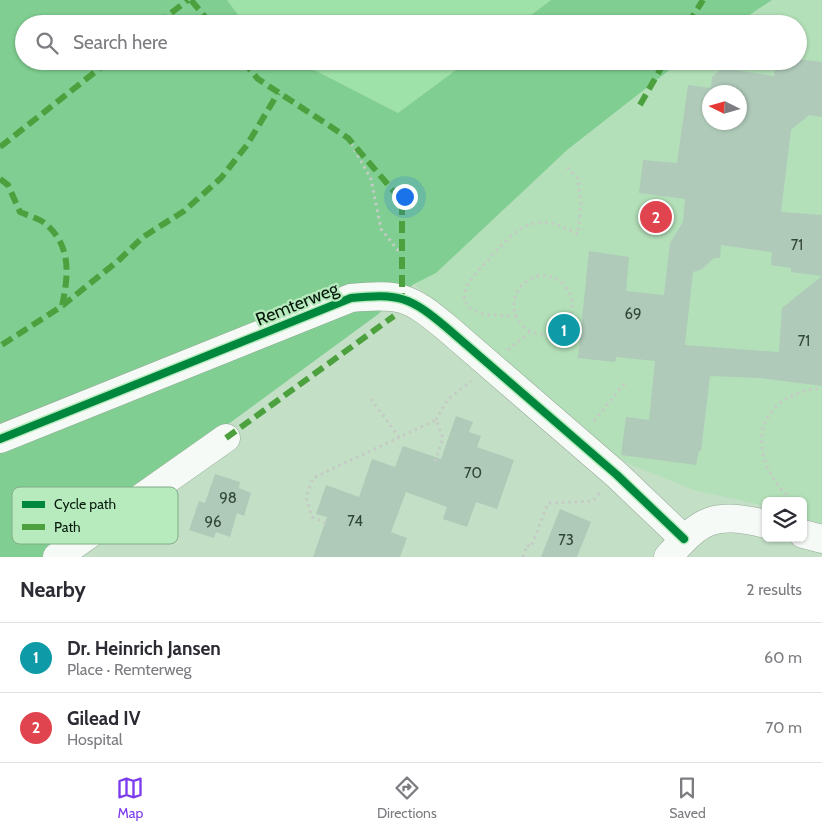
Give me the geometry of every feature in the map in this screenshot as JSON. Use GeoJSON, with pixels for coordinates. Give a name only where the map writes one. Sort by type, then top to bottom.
{"type":"FeatureCollection","features":[{"type":"Feature","properties":{"kind":"street","name":"Remterweg"},"geometry":{"type":"LineString","coordinates":[[0,439],[351,298],[379,295],[402,298],[421,306],[616,475],[676,548],[695,528],[712,520],[738,519],[762,523]]}},
{"type":"Feature","properties":{"kind":"street"},"geometry":{"type":"LineString","coordinates":[[156,487],[226,438]]}},
{"type":"Feature","properties":{"kind":"street"},"geometry":{"type":"LineString","coordinates":[[807,535],[822,540]]}},
{"type":"Feature","properties":{"kind":"street"},"geometry":{"type":"LineString","coordinates":[[57,557],[75,544]]}},
{"type":"Feature","properties":{"kind":"path"},"geometry":{"type":"LineString","coordinates":[[348,138],[371,179],[381,229],[401,254]]}},
{"type":"Feature","properties":{"kind":"path"},"geometry":{"type":"LineString","coordinates":[[516,315],[500,317],[479,313],[470,307],[465,300],[465,291],[476,274],[505,242],[531,224],[554,223],[578,234],[581,203],[578,179],[566,166]]}},
{"type":"Feature","properties":{"kind":"path"},"geometry":{"type":"LineString","coordinates":[[543,276],[560,282],[570,297],[572,306],[565,324],[549,333],[531,331],[519,322],[516,315],[514,306],[519,288],[534,278],[543,276]]}},
{"type":"Feature","properties":{"kind":"path"},"geometry":{"type":"LineString","coordinates":[[326,523],[312,517],[306,497],[313,478],[436,420],[448,399],[472,381]]}},
{"type":"Feature","properties":{"kind":"path"},"geometry":{"type":"LineString","coordinates":[[591,424],[625,383]]}},
{"type":"Feature","properties":{"kind":"path"},"geometry":{"type":"LineString","coordinates":[[785,497],[786,494],[770,477],[763,457],[761,439],[765,425],[768,417],[777,406],[788,398],[803,392],[822,389]]}},
{"type":"Feature","properties":{"kind":"path"},"geometry":{"type":"LineString","coordinates":[[370,399],[399,437]]}},
{"type":"Feature","properties":{"kind":"path"},"geometry":{"type":"LineString","coordinates":[[435,461],[443,438],[436,420]]}},
{"type":"Feature","properties":{"kind":"path"},"geometry":{"type":"LineString","coordinates":[[523,557],[527,545],[532,547],[548,503],[593,500],[616,475]]}},
{"type":"Feature","properties":{"kind":"shaded area"},"geometry":{"type":"Polygon","coordinates":[[[0,0],[227,0],[238,15],[15,15],[15,70],[314,70],[398,113],[456,70],[669,70],[567,150],[436,273],[414,284],[377,315],[140,487],[12,487],[12,544],[60,544],[42,557],[0,557],[0,0]]]}},
{"type":"Feature","properties":{"kind":"shaded area"},"geometry":{"type":"Polygon","coordinates":[[[227,0],[551,0],[531,15],[238,15],[227,0]]]}},
{"type":"Feature","properties":{"kind":"shaded area"},"geometry":{"type":"Polygon","coordinates":[[[551,0],[772,0],[750,15],[531,15],[551,0]]]}},
{"type":"Feature","properties":{"kind":"shaded area"},"geometry":{"type":"Polygon","coordinates":[[[772,0],[822,0],[822,524],[807,519],[807,497],[762,497],[762,505],[694,490],[631,465],[603,447],[414,284],[567,150],[669,70],[807,70],[807,15],[750,15],[772,0]]]}},
{"type":"Feature","properties":{"kind":"shaded area"},"geometry":{"type":"Polygon","coordinates":[[[314,70],[456,70],[398,113],[314,70]]]}},
{"type":"Feature","properties":{"kind":"building"},"geometry":{"type":"Polygon","coordinates":[[[807,60],[822,62],[822,117],[809,115],[791,130],[781,212],[822,215],[822,276],[822,386],[760,378],[710,376],[701,451],[699,451],[696,465],[621,455],[626,417],[649,420],[655,361],[616,357],[615,362],[578,358],[589,251],[629,257],[626,291],[664,295],[670,243],[683,222],[685,199],[639,193],[643,160],[677,163],[688,85],[702,87],[702,130],[747,130],[747,85],[711,85],[712,77],[720,70],[735,70],[774,76],[775,70],[807,70],[807,60]],[[721,245],[720,258],[714,258],[702,269],[693,272],[685,345],[779,352],[782,308],[822,276],[791,272],[791,268],[771,265],[772,252],[721,245]]]}},
{"type":"Feature","properties":{"kind":"building"},"geometry":{"type":"Polygon","coordinates":[[[456,416],[473,422],[469,432],[481,436],[477,447],[514,460],[497,509],[476,502],[467,527],[443,519],[447,507],[406,492],[391,532],[407,538],[400,557],[313,557],[327,517],[316,514],[326,485],[359,497],[372,459],[395,467],[403,446],[441,459],[456,416]]]}},
{"type":"Feature","properties":{"kind":"building"},"geometry":{"type":"Polygon","coordinates":[[[215,474],[240,482],[239,488],[251,493],[244,516],[237,513],[230,537],[216,532],[214,538],[189,530],[199,501],[205,503],[215,474]]]}},
{"type":"Feature","properties":{"kind":"building"},"geometry":{"type":"Polygon","coordinates":[[[560,509],[591,522],[577,557],[541,557],[560,509]]]}},
{"type":"Feature","properties":{"kind":"marked path"},"geometry":{"type":"LineString","coordinates":[[169,15],[188,0]]}},
{"type":"Feature","properties":{"kind":"marked path"},"geometry":{"type":"LineString","coordinates":[[191,0],[204,15]]}},
{"type":"Feature","properties":{"kind":"marked path"},"geometry":{"type":"LineString","coordinates":[[694,15],[703,0]]}},
{"type":"Feature","properties":{"kind":"marked path"},"geometry":{"type":"LineString","coordinates":[[0,147],[98,70]]}},
{"type":"Feature","properties":{"kind":"marked path"},"geometry":{"type":"LineString","coordinates":[[250,70],[258,79],[348,138],[402,201],[402,297]]}},
{"type":"Feature","properties":{"kind":"marked path"},"geometry":{"type":"LineString","coordinates":[[640,105],[660,70]]}},
{"type":"Feature","properties":{"kind":"marked path"},"geometry":{"type":"LineString","coordinates":[[62,306],[118,261],[143,237],[184,211],[221,178],[247,145],[278,93]]}},
{"type":"Feature","properties":{"kind":"marked path"},"geometry":{"type":"LineString","coordinates":[[0,179],[8,185],[20,212],[42,221],[56,235],[65,254],[67,274],[62,306],[0,346]]}},
{"type":"Feature","properties":{"kind":"marked path"},"geometry":{"type":"LineString","coordinates":[[226,438],[394,316]]}},
{"type":"Feature","properties":{"kind":"cycle path"},"geometry":{"type":"LineString","coordinates":[[0,439],[351,298],[393,297],[413,304],[447,328],[617,475],[684,539]]}},
{"type":"Feature","properties":{"kind":"place","name":"Gilead IV"},"geometry":{"type":"Point","coordinates":[656,217]}},
{"type":"Feature","properties":{"kind":"place","name":"Dr. Heinrich Jansen"},"geometry":{"type":"Point","coordinates":[564,330]}}]}
